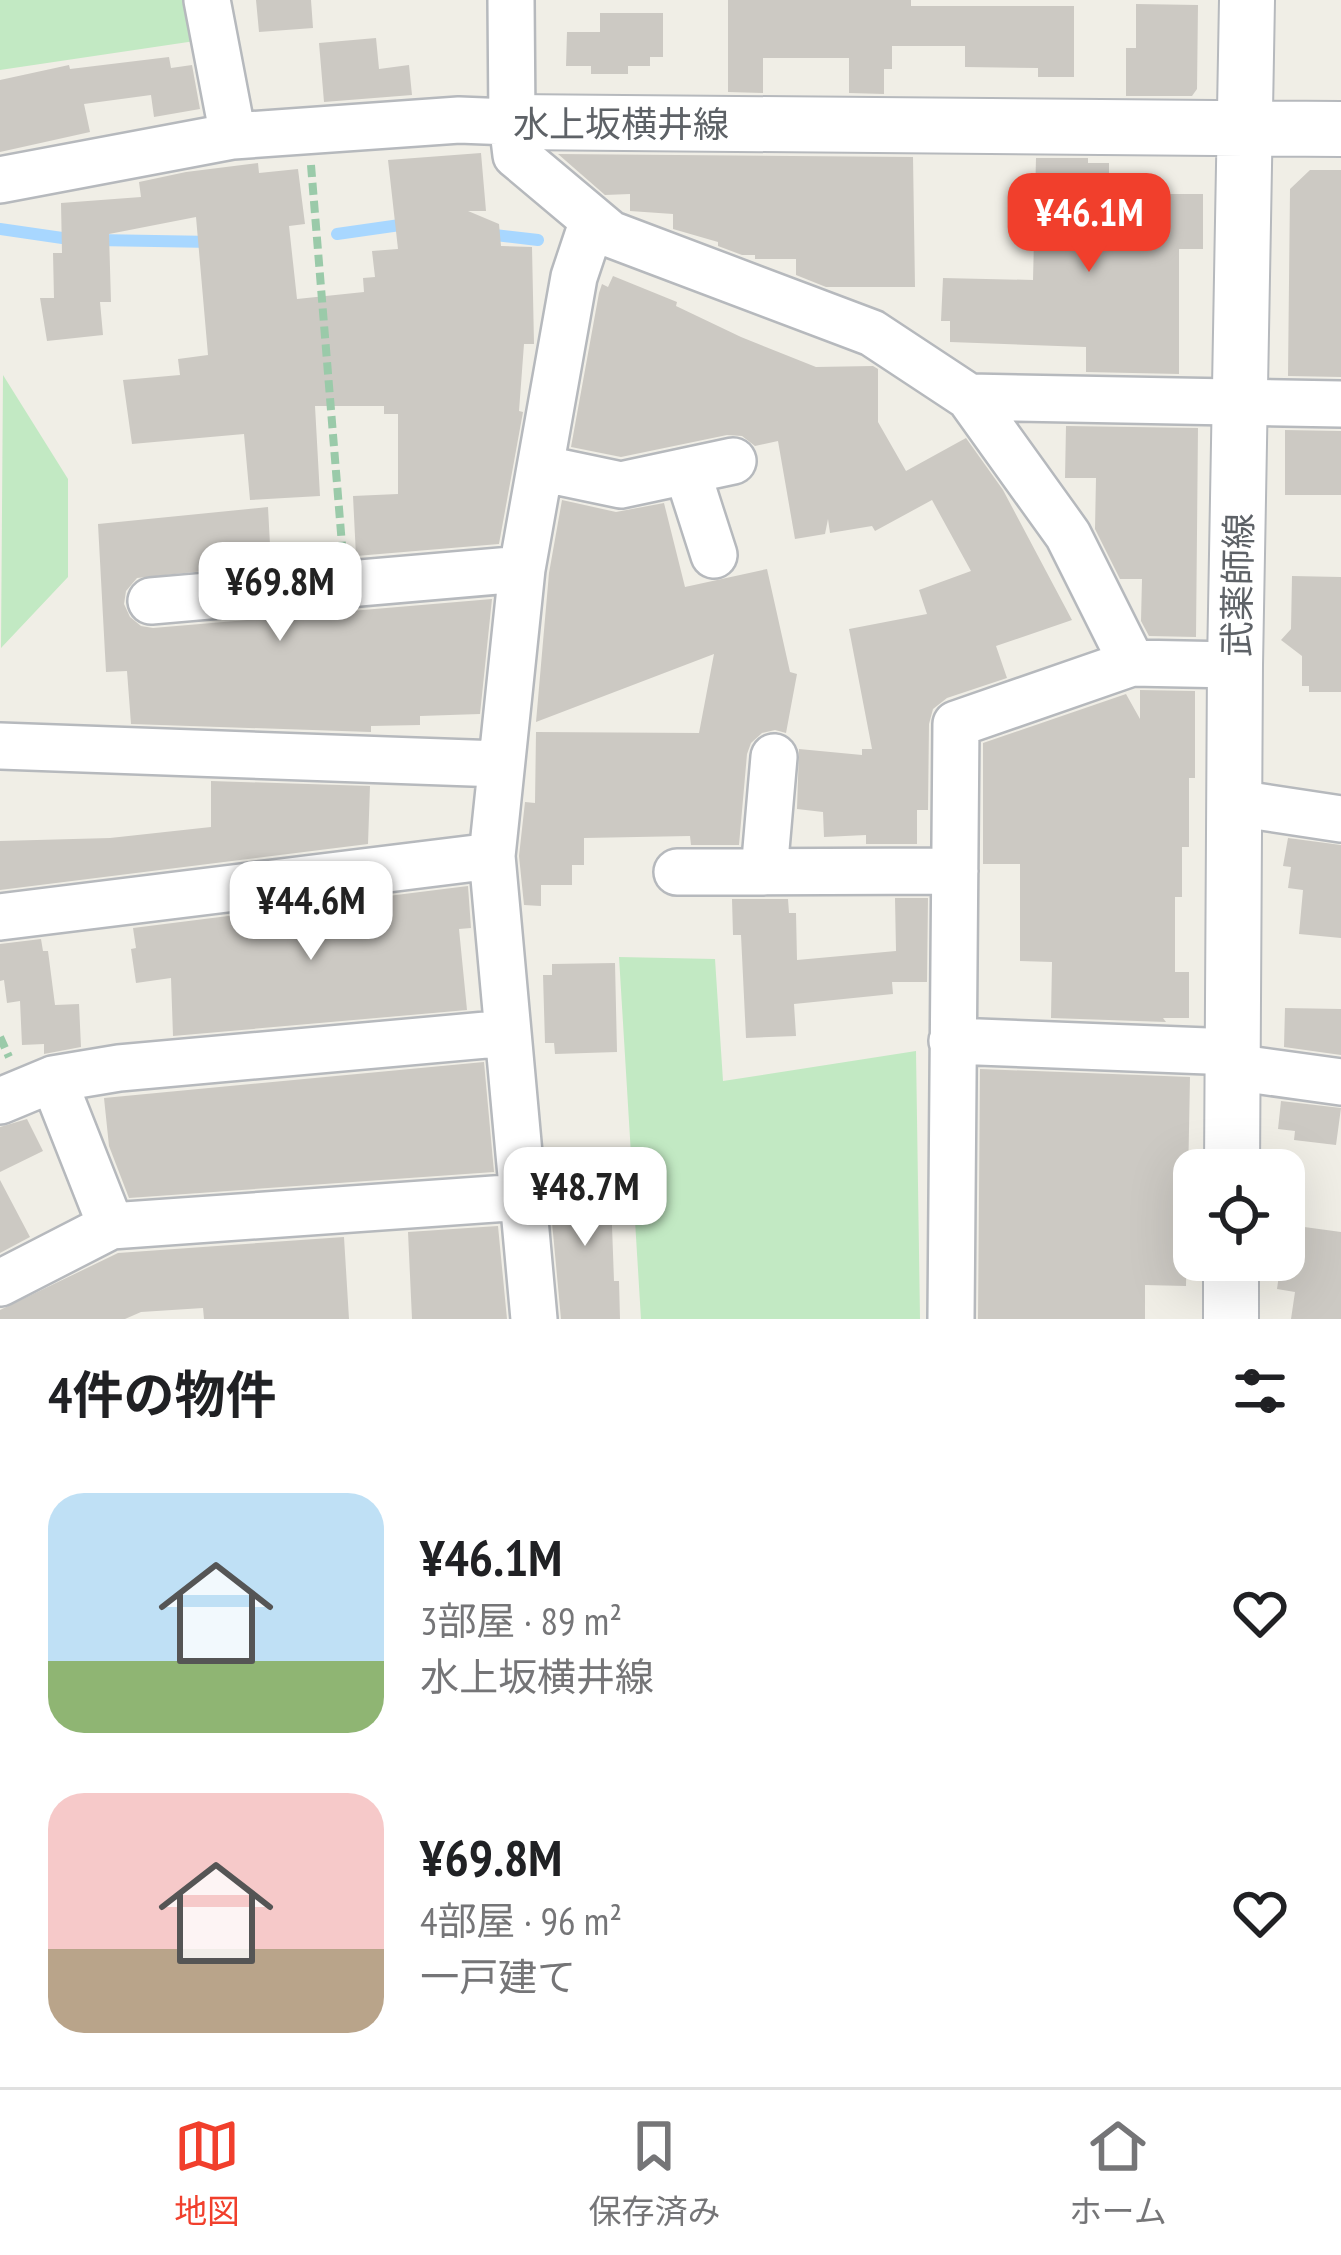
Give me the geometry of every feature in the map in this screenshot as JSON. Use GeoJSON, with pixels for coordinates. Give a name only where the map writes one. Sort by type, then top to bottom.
{"type":"FeatureCollection","features":[{"type":"Feature","properties":{"kind":"street"},"geometry":{"type":"LineString","coordinates":[[207,0],[233,136]]}},
{"type":"Feature","properties":{"kind":"street"},"geometry":{"type":"LineString","coordinates":[[512,0],[516,155],[610,233],[872,333],[970,397],[1068,535],[1132,663]]}},
{"type":"Feature","properties":{"kind":"street","name":"武薬師線"},"geometry":{"type":"LineString","coordinates":[[1232,1149],[1247,0]]}},
{"type":"Feature","properties":{"kind":"street","name":"水上坂横井線"},"geometry":{"type":"LineString","coordinates":[[0,180],[233,136],[458,120],[1341,129]]}},
{"type":"Feature","properties":{"kind":"street"},"geometry":{"type":"LineString","coordinates":[[534,1319],[491,856],[522,568],[574,277],[593,220]]}},
{"type":"Feature","properties":{"kind":"street"},"geometry":{"type":"LineString","coordinates":[[970,397],[1341,404]]}},
{"type":"Feature","properties":{"kind":"street"},"geometry":{"type":"LineString","coordinates":[[540,468],[621,484],[733,460]]}},
{"type":"Feature","properties":{"kind":"street"},"geometry":{"type":"LineString","coordinates":[[688,471],[714,555]]}},
{"type":"Feature","properties":{"kind":"street"},"geometry":{"type":"LineString","coordinates":[[151,601],[522,568]]}},
{"type":"Feature","properties":{"kind":"street"},"geometry":{"type":"LineString","coordinates":[[951,1319],[956,724],[1132,663],[1235,665]]}},
{"type":"Feature","properties":{"kind":"street"},"geometry":{"type":"LineString","coordinates":[[0,746],[500,764]]}},
{"type":"Feature","properties":{"kind":"street"},"geometry":{"type":"LineString","coordinates":[[764,872],[774,757]]}},
{"type":"Feature","properties":{"kind":"street"},"geometry":{"type":"LineString","coordinates":[[1236,803],[1341,819]]}},
{"type":"Feature","properties":{"kind":"street"},"geometry":{"type":"LineString","coordinates":[[0,916],[491,856]]}},
{"type":"Feature","properties":{"kind":"street"},"geometry":{"type":"LineString","coordinates":[[676,872],[955,871]]}},
{"type":"Feature","properties":{"kind":"street"},"geometry":{"type":"LineString","coordinates":[[0,1100],[53,1079],[119,1068],[508,1034]]}},
{"type":"Feature","properties":{"kind":"street"},"geometry":{"type":"LineString","coordinates":[[952,1041],[1233,1059],[1341,1082]]}},
{"type":"Feature","properties":{"kind":"street"},"geometry":{"type":"LineString","coordinates":[[53,1079],[111,1226]]}},
{"type":"Feature","properties":{"kind":"street"},"geometry":{"type":"LineString","coordinates":[[0,1283],[111,1226],[522,1196]]}},
{"type":"Feature","properties":{"kind":"street"},"geometry":{"type":"LineString","coordinates":[[1231,1319],[1232,1281]]}},
{"type":"Feature","properties":{"kind":"path"},"geometry":{"type":"LineString","coordinates":[[308,133],[345,583]]}},
{"type":"Feature","properties":{"kind":"green space"},"geometry":{"type":"Polygon","coordinates":[[[0,0],[187,0],[195,41],[0,70],[0,0]]]}},
{"type":"Feature","properties":{"kind":"green space"},"geometry":{"type":"Polygon","coordinates":[[[3,375],[68,479],[68,577],[1,648],[3,375]]]}},
{"type":"Feature","properties":{"kind":"green space"},"geometry":{"type":"Polygon","coordinates":[[[619,957],[715,959],[723,1081],[916,1051],[920,1319],[641,1319],[619,957]]]}},
{"type":"Feature","properties":{"kind":"building"},"geometry":{"type":"Polygon","coordinates":[[[256,0],[311,0],[313,28],[259,32],[256,0]]]}},
{"type":"Feature","properties":{"kind":"building"},"geometry":{"type":"Polygon","coordinates":[[[728,0],[1074,6],[1074,77],[1038,77],[1038,68],[965,67],[965,46],[892,46],[892,69],[884,69],[884,94],[849,93],[849,58],[763,58],[763,93],[728,92],[728,0]]]}},
{"type":"Feature","properties":{"kind":"building"},"geometry":{"type":"Polygon","coordinates":[[[1136,4],[1198,5],[1197,89],[1192,96],[1126,96],[1126,48],[1136,48],[1136,4]]]}},
{"type":"Feature","properties":{"kind":"building"},"geometry":{"type":"Polygon","coordinates":[[[600,13],[663,13],[663,57],[650,57],[650,66],[628,66],[628,74],[591,74],[591,66],[566,66],[567,32],[600,32],[600,13]]]}},
{"type":"Feature","properties":{"kind":"building"},"geometry":{"type":"Polygon","coordinates":[[[376,38],[379,69],[409,65],[412,95],[324,102],[319,43],[376,38]]]}},
{"type":"Feature","properties":{"kind":"building"},"geometry":{"type":"Polygon","coordinates":[[[169,57],[171,68],[192,65],[200,109],[154,117],[151,95],[84,104],[90,132],[0,152],[0,80],[69,65],[70,69],[169,57]]]}},
{"type":"Feature","properties":{"kind":"building"},"geometry":{"type":"Polygon","coordinates":[[[481,153],[486,211],[468,211],[499,224],[501,246],[532,247],[534,344],[524,344],[519,411],[523,412],[499,544],[356,556],[353,496],[398,494],[398,414],[384,414],[384,406],[315,406],[320,496],[250,500],[244,434],[132,444],[123,380],[180,375],[178,359],[208,355],[196,217],[109,234],[111,302],[100,302],[103,335],[47,341],[40,298],[54,298],[53,253],[62,253],[61,203],[141,197],[139,182],[186,172],[258,163],[259,173],[298,169],[305,224],[289,226],[297,299],[364,292],[363,278],[375,277],[372,251],[398,249],[388,160],[481,153]]]}},
{"type":"Feature","properties":{"kind":"building"},"geometry":{"type":"Polygon","coordinates":[[[558,154],[913,157],[915,287],[826,287],[796,275],[796,259],[755,259],[755,255],[742,255],[718,242],[673,229],[673,214],[630,211],[630,194],[605,195],[558,154]]]}},
{"type":"Feature","properties":{"kind":"building"},"geometry":{"type":"Polygon","coordinates":[[[1036,158],[1109,163],[1109,194],[1203,194],[1203,249],[1179,249],[1179,374],[1086,372],[1086,347],[950,342],[950,321],[941,321],[943,278],[1033,280],[1036,158]]]}},
{"type":"Feature","properties":{"kind":"building"},"geometry":{"type":"Polygon","coordinates":[[[1310,170],[1341,170],[1341,377],[1288,376],[1290,189],[1310,170]]]}},
{"type":"Feature","properties":{"kind":"building"},"geometry":{"type":"Polygon","coordinates":[[[613,276],[816,367],[873,366],[878,369],[878,422],[906,471],[966,438],[1003,490],[1072,620],[996,646],[1007,678],[947,698],[933,709],[928,810],[917,810],[917,844],[866,844],[866,835],[824,837],[823,812],[797,809],[799,749],[862,755],[862,749],[872,749],[849,629],[927,614],[919,590],[971,571],[932,500],[875,531],[872,526],[830,533],[828,519],[825,534],[795,539],[778,441],[755,446],[742,436],[727,435],[621,457],[571,447],[599,293],[613,276]]]}},
{"type":"Feature","properties":{"kind":"building"},"geometry":{"type":"Polygon","coordinates":[[[1066,426],[1198,428],[1196,637],[1149,636],[1141,621],[1142,579],[1120,579],[1095,529],[1096,478],[1065,478],[1066,426]]]}},
{"type":"Feature","properties":{"kind":"building"},"geometry":{"type":"Polygon","coordinates":[[[1285,430],[1341,431],[1341,495],[1285,495],[1285,430]]]}},
{"type":"Feature","properties":{"kind":"building"},"geometry":{"type":"Polygon","coordinates":[[[562,500],[616,512],[664,503],[685,587],[767,569],[790,672],[797,674],[786,733],[762,733],[747,754],[739,845],[691,845],[690,836],[584,838],[584,865],[572,865],[572,885],[541,885],[541,906],[524,905],[519,856],[525,802],[535,803],[536,732],[699,733],[714,654],[536,722],[549,573],[562,500]]]}},
{"type":"Feature","properties":{"kind":"building"},"geometry":{"type":"Polygon","coordinates":[[[268,507],[271,564],[137,578],[126,591],[124,604],[130,617],[153,628],[492,599],[480,714],[420,716],[420,725],[371,726],[371,732],[131,724],[127,671],[106,672],[98,524],[268,507]]]}},
{"type":"Feature","properties":{"kind":"building"},"geometry":{"type":"Polygon","coordinates":[[[1292,576],[1341,577],[1341,692],[1309,692],[1309,686],[1302,686],[1302,656],[1281,640],[1291,629],[1292,576]]]}},
{"type":"Feature","properties":{"kind":"building"},"geometry":{"type":"Polygon","coordinates":[[[1140,690],[1195,691],[1189,847],[1182,847],[1182,897],[1175,897],[1175,972],[1189,972],[1189,1018],[1163,1018],[1166,1022],[1051,1018],[1052,962],[1020,961],[1020,864],[983,864],[983,743],[1126,694],[1140,719],[1140,690]]]}},
{"type":"Feature","properties":{"kind":"building"},"geometry":{"type":"Polygon","coordinates":[[[211,781],[370,786],[368,844],[0,890],[0,841],[110,838],[211,827],[211,781]]]}},
{"type":"Feature","properties":{"kind":"building"},"geometry":{"type":"Polygon","coordinates":[[[1288,838],[1341,845],[1341,938],[1299,934],[1303,890],[1288,888],[1291,867],[1283,866],[1288,838]]]}},
{"type":"Feature","properties":{"kind":"building"},"geometry":{"type":"Polygon","coordinates":[[[468,886],[471,928],[459,929],[467,1010],[173,1036],[171,978],[136,983],[133,928],[468,886]]]}},
{"type":"Feature","properties":{"kind":"building"},"geometry":{"type":"Polygon","coordinates":[[[895,898],[928,898],[927,982],[892,982],[893,994],[794,1004],[796,1036],[746,1038],[741,935],[733,935],[732,899],[788,899],[789,913],[796,913],[797,960],[896,951],[895,898]]]}},
{"type":"Feature","properties":{"kind":"building"},"geometry":{"type":"Polygon","coordinates":[[[41,939],[43,951],[48,951],[55,1005],[79,1004],[81,1047],[44,1054],[44,1044],[22,1045],[20,1001],[7,1003],[4,980],[0,981],[0,944],[41,939]]]}},
{"type":"Feature","properties":{"kind":"building"},"geometry":{"type":"Polygon","coordinates":[[[615,963],[617,1052],[555,1054],[554,1043],[545,1043],[543,975],[552,975],[552,964],[615,963]]]}},
{"type":"Feature","properties":{"kind":"building"},"geometry":{"type":"Polygon","coordinates":[[[1285,1008],[1341,1009],[1341,1055],[1284,1047],[1285,1008]]]}},
{"type":"Feature","properties":{"kind":"building"},"geometry":{"type":"Polygon","coordinates":[[[484,1062],[494,1172],[129,1198],[109,1146],[104,1098],[484,1062]]]}},
{"type":"Feature","properties":{"kind":"building"},"geometry":{"type":"Polygon","coordinates":[[[980,1069],[1190,1077],[1189,1149],[1173,1149],[1173,1281],[1186,1281],[1186,1286],[1145,1285],[1145,1319],[978,1319],[980,1069]]]}},
{"type":"Feature","properties":{"kind":"building"},"geometry":{"type":"Polygon","coordinates":[[[1281,1101],[1341,1108],[1336,1145],[1294,1140],[1295,1131],[1278,1129],[1281,1101]]]}},
{"type":"Feature","properties":{"kind":"building"},"geometry":{"type":"Polygon","coordinates":[[[27,1119],[43,1151],[0,1172],[0,1127],[27,1119]]]}},
{"type":"Feature","properties":{"kind":"building"},"geometry":{"type":"Polygon","coordinates":[[[610,1171],[620,1319],[561,1319],[549,1190],[580,1188],[579,1172],[610,1171]]]}},
{"type":"Feature","properties":{"kind":"building"},"geometry":{"type":"Polygon","coordinates":[[[0,1180],[30,1237],[0,1253],[0,1180]]]}},
{"type":"Feature","properties":{"kind":"building"},"geometry":{"type":"Polygon","coordinates":[[[498,1226],[507,1319],[412,1319],[408,1232],[498,1226]]]}},
{"type":"Feature","properties":{"kind":"building"},"geometry":{"type":"Polygon","coordinates":[[[1305,1227],[1341,1232],[1341,1319],[1291,1319],[1295,1292],[1277,1289],[1278,1281],[1305,1281],[1305,1227]]]}},
{"type":"Feature","properties":{"kind":"building"},"geometry":{"type":"Polygon","coordinates":[[[344,1237],[349,1319],[204,1319],[203,1308],[141,1312],[125,1319],[0,1319],[0,1310],[118,1253],[344,1237]]]}},
{"type":"Feature","properties":{"kind":"waterway"},"geometry":{"type":"LineString","coordinates":[[337,234],[407,224]]}},
{"type":"Feature","properties":{"kind":"waterway"},"geometry":{"type":"LineString","coordinates":[[0,229],[76,240]]}},
{"type":"Feature","properties":{"kind":"waterway"},"geometry":{"type":"LineString","coordinates":[[486,234],[538,240]]}},
{"type":"Feature","properties":{"kind":"waterway"},"geometry":{"type":"LineString","coordinates":[[96,240],[214,242]]}}]}
